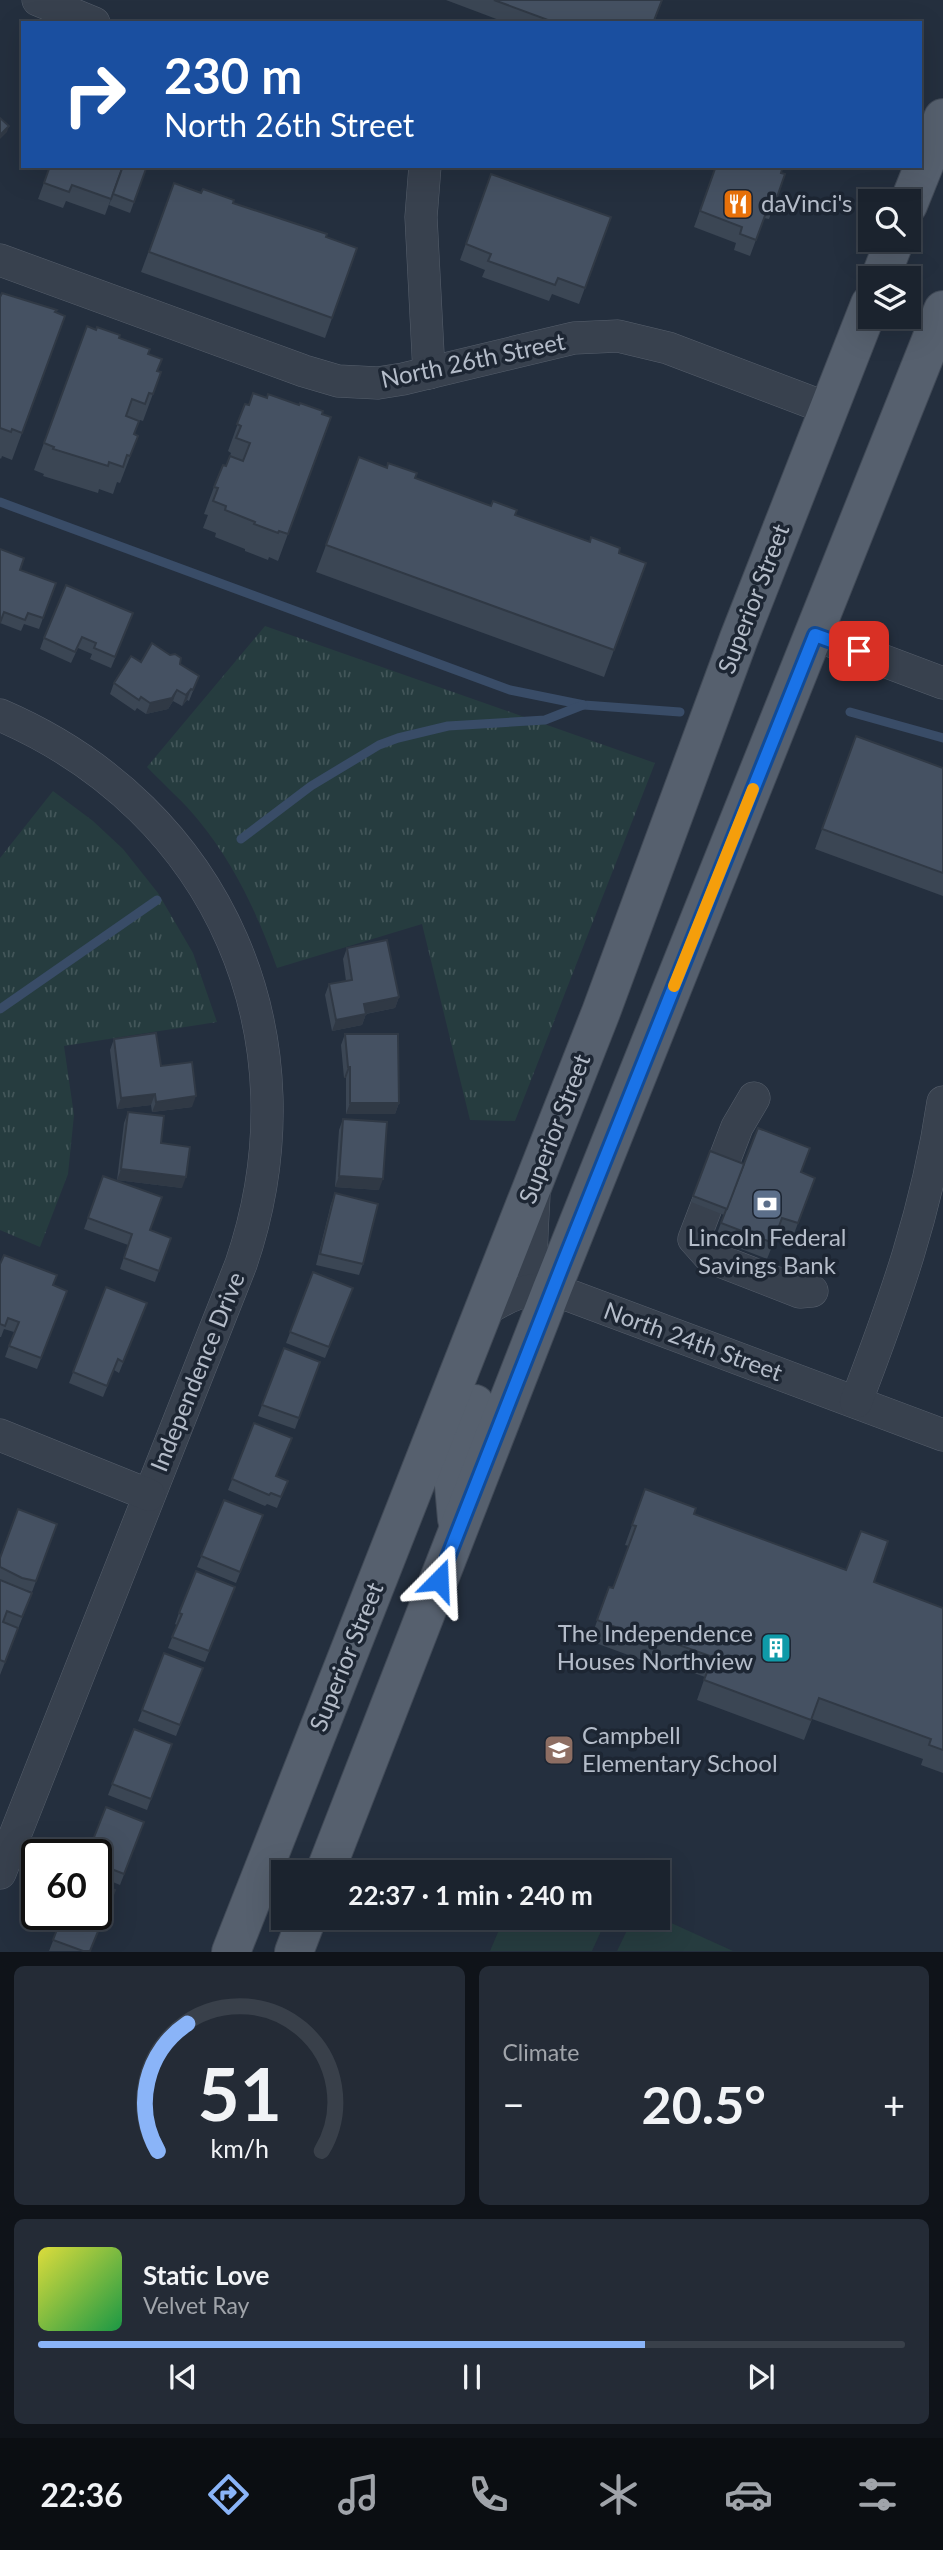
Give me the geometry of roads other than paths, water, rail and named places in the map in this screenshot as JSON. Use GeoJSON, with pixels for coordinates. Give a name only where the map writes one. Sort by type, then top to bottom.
{"type":"FeatureCollection","features":[{"type":"Feature","properties":{"kind":"main road"},"geometry":{"type":"LineString","coordinates":[[914,189],[943,118]]}},
{"type":"Feature","properties":{"kind":"main road"},"geometry":{"type":"LineString","coordinates":[[330,1860],[552,1289],[943,310]]}},
{"type":"Feature","properties":{"kind":"main road","name":"Superior Street"},"geometry":{"type":"LineString","coordinates":[[231,1951],[601,1012],[739,638],[860,329]]}},
{"type":"Feature","properties":{"kind":"main road"},"geometry":{"type":"LineString","coordinates":[[458,1531],[453,1474],[458,1446],[490,1367],[489,1353],[483,1350],[476,1352],[462,1367]]}},
{"type":"Feature","properties":{"kind":"main road"},"geometry":{"type":"LineString","coordinates":[[294,1951],[302,1930]]}},
{"type":"Feature","properties":{"kind":"street"},"geometry":{"type":"LineString","coordinates":[[37,0],[89,21]]}},
{"type":"Feature","properties":{"kind":"street"},"geometry":{"type":"LineString","coordinates":[[425,168],[421,217],[429,373]]}},
{"type":"Feature","properties":{"kind":"street","name":"North 26th Street"},"geometry":{"type":"LineString","coordinates":[[0,260],[338,381],[378,383],[574,338],[618,336],[668,348],[829,409]]}},
{"type":"Feature","properties":{"kind":"street"},"geometry":{"type":"LineString","coordinates":[[815,635],[943,683]]}},
{"type":"Feature","properties":{"kind":"street","name":"Independence Drive"},"geometry":{"type":"LineString","coordinates":[[0,715],[48,737],[91,765],[143,811],[187,861],[201,881],[229,935],[252,999],[267,1077],[266,1152],[255,1219],[241,1264],[0,1873]]}},
{"type":"Feature","properties":{"kind":"street"},"geometry":{"type":"LineString","coordinates":[[754,1098],[737,1127],[694,1239],[710,1257],[800,1292],[812,1291]]}},
{"type":"Feature","properties":{"kind":"street"},"geometry":{"type":"LineString","coordinates":[[856,1402],[894,1303],[918,1226],[943,1102]]}},
{"type":"Feature","properties":{"kind":"street","name":"North 24th Street"},"geometry":{"type":"LineString","coordinates":[[534,1183],[530,1262],[536,1278],[552,1289],[943,1435]]}},
{"type":"Feature","properties":{"kind":"street"},"geometry":{"type":"LineString","coordinates":[[484,1311],[507,1296],[519,1292],[552,1289]]}},
{"type":"Feature","properties":{"kind":"street"},"geometry":{"type":"LineString","coordinates":[[0,1434],[149,1494]]}},
{"type":"Feature","properties":{"kind":"waterway"},"geometry":{"type":"LineString","coordinates":[[0,502],[510,690],[584,705],[680,712]]}},
{"type":"Feature","properties":{"kind":"waterway"},"geometry":{"type":"LineString","coordinates":[[241,839],[311,786],[379,745],[448,726],[545,720],[583,705]]}},
{"type":"Feature","properties":{"kind":"waterway"},"geometry":{"type":"LineString","coordinates":[[850,712],[943,738]]}},
{"type":"Feature","properties":{"kind":"waterway"},"geometry":{"type":"LineString","coordinates":[[0,1009],[157,900]]}},
{"type":"Feature","properties":{"kind":"place","name":"daVinci's"},"geometry":{"type":"Point","coordinates":[738,204]}},
{"type":"Feature","properties":{"kind":"place","name":"Lincoln Federal Savings Bank"},"geometry":{"type":"Point","coordinates":[767,1204]}},
{"type":"Feature","properties":{"kind":"place","name":"The Independence Houses Northview"},"geometry":{"type":"Point","coordinates":[776,1648]}},
{"type":"Feature","properties":{"kind":"place","name":"Campbell Elementary School"},"geometry":{"type":"Point","coordinates":[559,1750]}}]}
